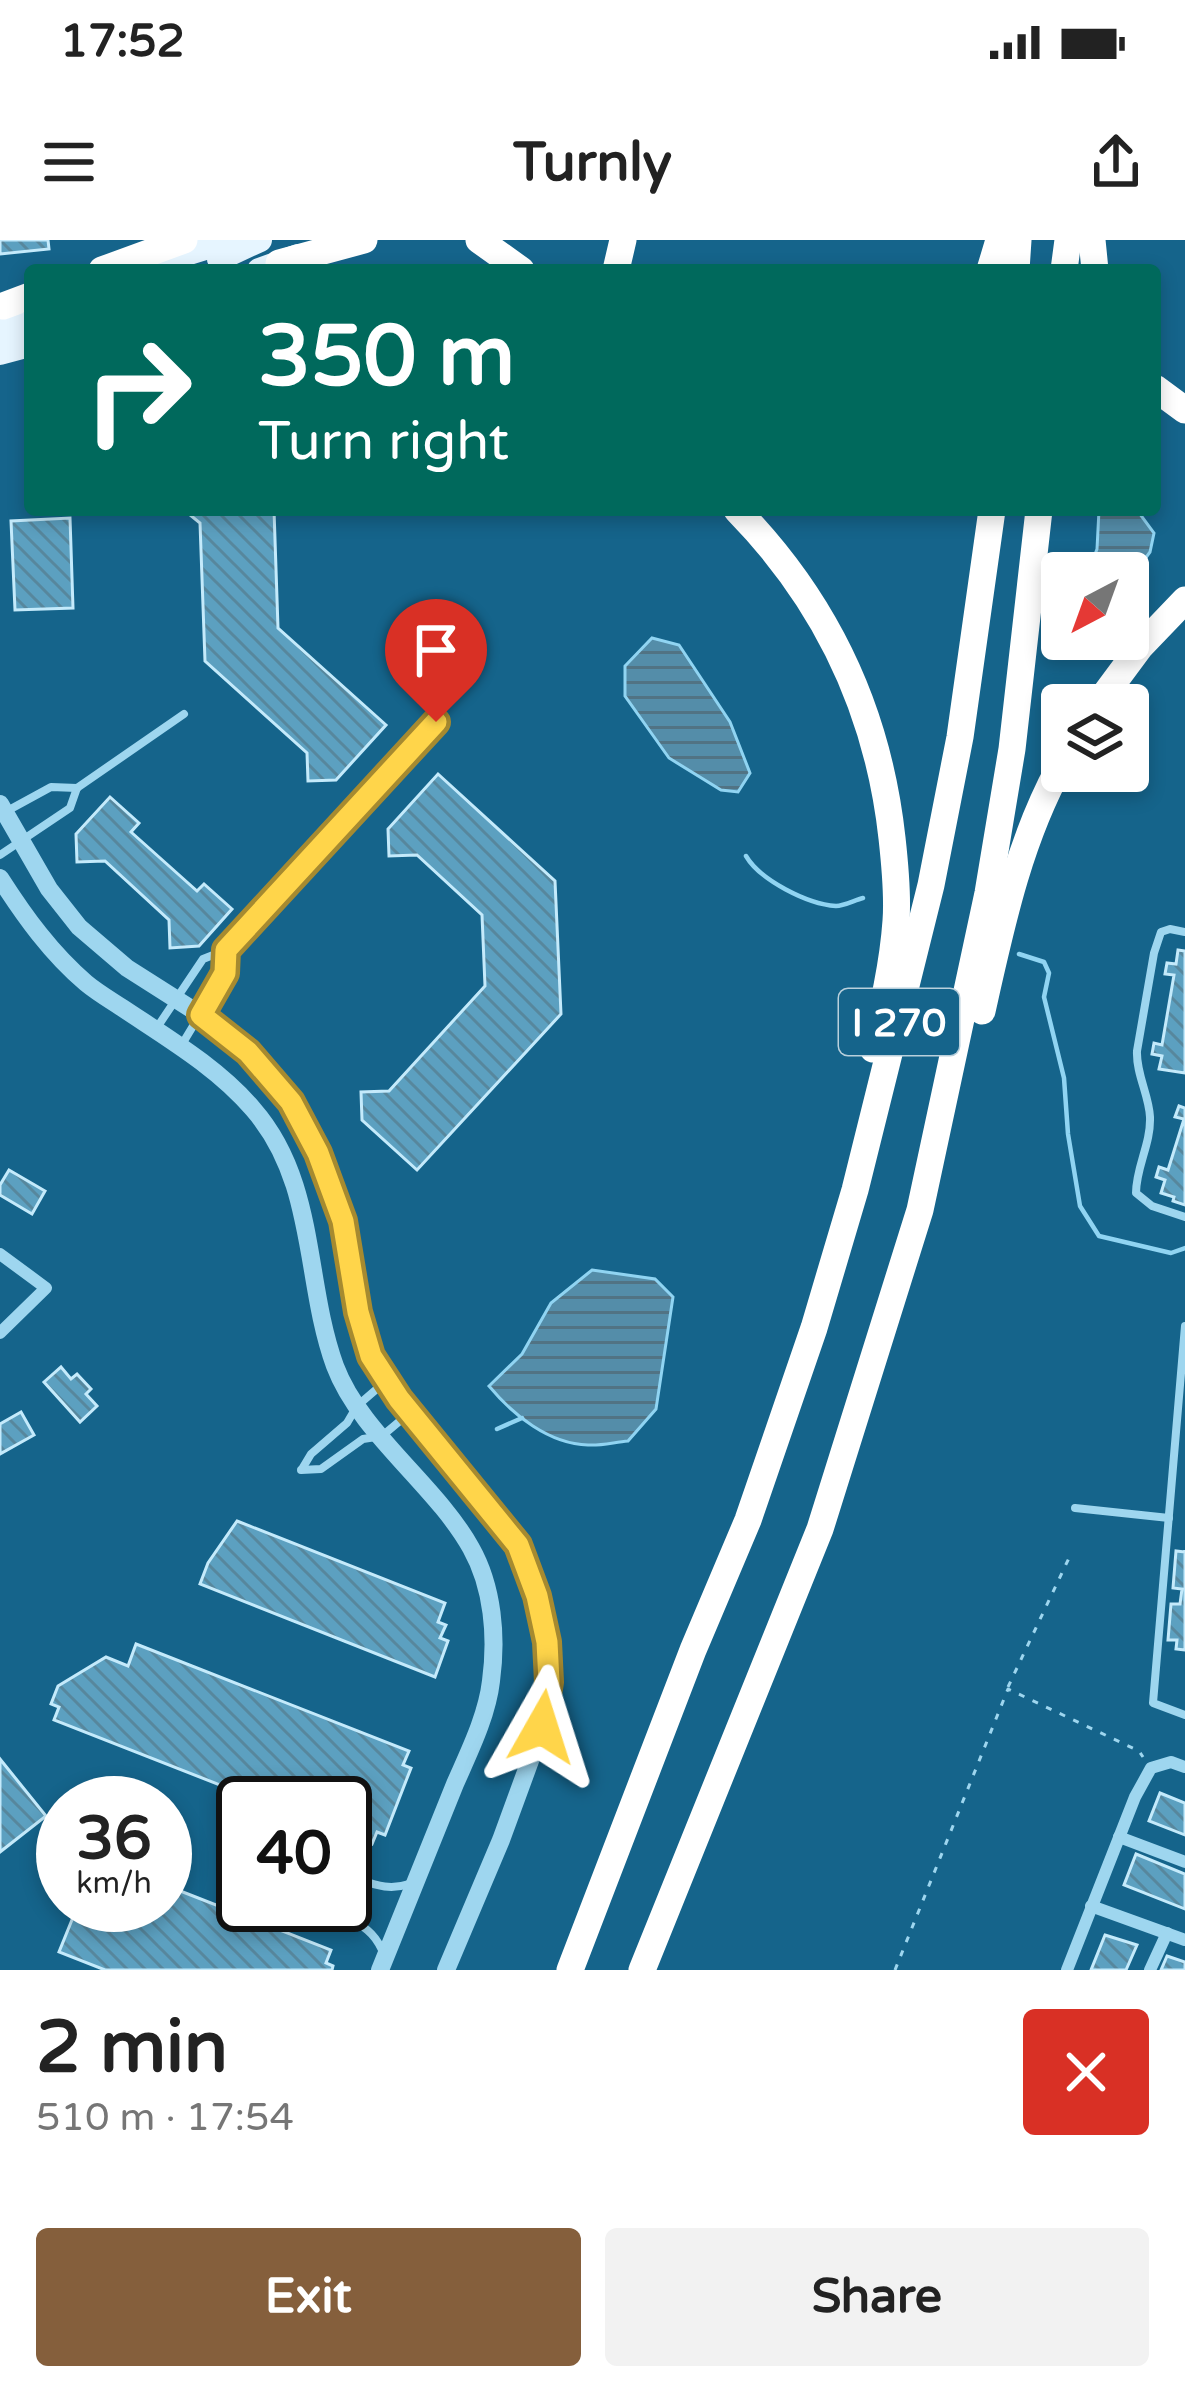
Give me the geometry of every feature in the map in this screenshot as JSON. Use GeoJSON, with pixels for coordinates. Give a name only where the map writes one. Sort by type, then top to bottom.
{"type":"FeatureCollection","features":[{"type":"Feature","properties":{"kind":"highway"},"geometry":{"type":"LineString","coordinates":[[118,264],[184,240]]}},
{"type":"Feature","properties":{"kind":"highway"},"geometry":{"type":"LineString","coordinates":[[280,264],[364,240]]}},
{"type":"Feature","properties":{"kind":"highway"},"geometry":{"type":"LineString","coordinates":[[479,240],[513,264]]}},
{"type":"Feature","properties":{"kind":"highway"},"geometry":{"type":"LineString","coordinates":[[742,516],[790,570],[848,667],[883,771],[896,918],[874,1043],[748,1520]]}},
{"type":"Feature","properties":{"kind":"highway","name":"I 270"},"geometry":{"type":"LineString","coordinates":[[570,1970],[748,1520],[856,1190],[931,885],[960,737],[991,516]]}},
{"type":"Feature","properties":{"kind":"highway","name":"I 270"},"geometry":{"type":"LineString","coordinates":[[642,1970],[820,1529],[920,1210],[1002,811],[1038,516]]}},
{"type":"Feature","properties":{"kind":"highway"},"geometry":{"type":"LineString","coordinates":[[1113,684],[1140,647],[1185,601]]}},
{"type":"Feature","properties":{"kind":"highway"},"geometry":{"type":"LineString","coordinates":[[920,1210],[973,1048],[1008,899],[1048,792]]}},
{"type":"Feature","properties":{"kind":"main road"},"geometry":{"type":"LineString","coordinates":[[155,264],[231,240]]}},
{"type":"Feature","properties":{"kind":"main road"},"geometry":{"type":"LineString","coordinates":[[205,264],[260,240]]}},
{"type":"Feature","properties":{"kind":"main road"},"geometry":{"type":"LineString","coordinates":[[277,264],[339,240]]}},
{"type":"Feature","properties":{"kind":"street"},"geometry":{"type":"LineString","coordinates":[[1,810],[49,889],[79,927],[127,968],[248,1052],[291,1102],[318,1153],[343,1221],[358,1312],[371,1356],[518,1545],[547,1642],[549,1682],[542,1727],[446,1970]]}},
{"type":"Feature","properties":{"kind":"street"},"geometry":{"type":"LineString","coordinates":[[0,878],[34,931],[88,984],[213,1070],[255,1111],[286,1161],[308,1231],[321,1321],[337,1371],[357,1406],[472,1549],[489,1595],[494,1641],[491,1685],[476,1735],[383,1964]]}},
{"type":"Feature","properties":{"kind":"street"},"geometry":{"type":"LineString","coordinates":[[0,1254],[46,1288],[0,1333]]}},
{"type":"Feature","properties":{"kind":"street"},"geometry":{"type":"LineString","coordinates":[[1067,1970],[1151,1768],[1171,1762],[1185,1767]]}},
{"type":"Feature","properties":{"kind":"street"},"geometry":{"type":"LineString","coordinates":[[1119,1837],[1185,1862]]}},
{"type":"Feature","properties":{"kind":"street"},"geometry":{"type":"LineString","coordinates":[[1091,1906],[1185,1940]]}},
{"type":"Feature","properties":{"kind":"street"},"geometry":{"type":"LineString","coordinates":[[1150,1970],[1167,1934]]}},
{"type":"Feature","properties":{"kind":"lane"},"geometry":{"type":"LineString","coordinates":[[0,854],[70,808],[77,788],[184,714]]}},
{"type":"Feature","properties":{"kind":"lane"},"geometry":{"type":"LineString","coordinates":[[155,1030],[203,959],[226,950],[436,722]]}},
{"type":"Feature","properties":{"kind":"lane"},"geometry":{"type":"LineString","coordinates":[[1,810],[51,787],[77,788]]}},
{"type":"Feature","properties":{"kind":"lane"},"geometry":{"type":"LineString","coordinates":[[1185,932],[1161,932],[1154,953],[1137,1051],[1150,1115],[1136,1181],[1136,1193],[1144,1201],[1185,1217]]}},
{"type":"Feature","properties":{"kind":"lane"},"geometry":{"type":"LineString","coordinates":[[180,1047],[225,973],[226,950]]}},
{"type":"Feature","properties":{"kind":"lane"},"geometry":{"type":"LineString","coordinates":[[1185,1326],[1154,1702],[1185,1715]]}},
{"type":"Feature","properties":{"kind":"lane"},"geometry":{"type":"LineString","coordinates":[[387,1380],[311,1454],[301,1470],[321,1469],[363,1439],[382,1436],[410,1412]]}},
{"type":"Feature","properties":{"kind":"lane"},"geometry":{"type":"LineString","coordinates":[[1075,1508],[1169,1518]]}},
{"type":"Feature","properties":{"kind":"lane"},"geometry":{"type":"LineString","coordinates":[[383,1964],[377,1937],[346,1917],[361,1880],[398,1888],[416,1882]]}},
{"type":"Feature","properties":{"kind":"path"},"geometry":{"type":"LineString","coordinates":[[895,1970],[1007,1689],[1069,1558]]}},
{"type":"Feature","properties":{"kind":"path"},"geometry":{"type":"LineString","coordinates":[[1007,1689],[1139,1751],[1151,1768]]}},
{"type":"Feature","properties":{"kind":"water"},"geometry":{"type":"Polygon","coordinates":[[[1099,516],[1141,516],[1154,533],[1149,553],[1096,552],[1099,516]]]}},
{"type":"Feature","properties":{"kind":"water"},"geometry":{"type":"Polygon","coordinates":[[[652,638],[679,645],[730,722],[750,773],[738,792],[721,790],[669,758],[625,696],[625,666],[652,638]]]}},
{"type":"Feature","properties":{"kind":"water"},"geometry":{"type":"Polygon","coordinates":[[[592,1270],[655,1279],[673,1297],[656,1409],[628,1441],[593,1445],[546,1434],[489,1386],[522,1354],[551,1303],[592,1270]]]}},
{"type":"Feature","properties":{"kind":"building"},"geometry":{"type":"Polygon","coordinates":[[[0,240],[48,240],[49,249],[0,254],[0,240]]]}},
{"type":"Feature","properties":{"kind":"building"},"geometry":{"type":"Polygon","coordinates":[[[191,516],[274,516],[278,628],[386,725],[336,780],[308,781],[307,753],[205,661],[200,523],[191,516]]]}},
{"type":"Feature","properties":{"kind":"building"},"geometry":{"type":"Polygon","coordinates":[[[70,518],[73,608],[15,610],[11,521],[70,518]]]}},
{"type":"Feature","properties":{"kind":"building"},"geometry":{"type":"Polygon","coordinates":[[[438,774],[555,881],[561,1014],[417,1170],[362,1120],[361,1092],[389,1091],[485,986],[482,915],[417,855],[389,856],[388,829],[438,774]]]}},
{"type":"Feature","properties":{"kind":"building"},"geometry":{"type":"Polygon","coordinates":[[[110,797],[139,823],[131,832],[197,891],[204,884],[232,909],[199,946],[170,948],[169,920],[105,861],[77,862],[76,834],[110,797]]]}},
{"type":"Feature","properties":{"kind":"building"},"geometry":{"type":"Polygon","coordinates":[[[1178,950],[1185,951],[1185,1073],[1159,1069],[1162,1056],[1152,1054],[1154,1043],[1162,1045],[1174,975],[1165,974],[1167,963],[1176,964],[1178,950]]]}},
{"type":"Feature","properties":{"kind":"building"},"geometry":{"type":"Polygon","coordinates":[[[1179,1106],[1185,1108],[1185,1205],[1161,1193],[1165,1180],[1156,1177],[1159,1167],[1168,1170],[1184,1119],[1175,1117],[1179,1106]]]}},
{"type":"Feature","properties":{"kind":"building"},"geometry":{"type":"Polygon","coordinates":[[[9,1170],[45,1191],[32,1214],[0,1195],[9,1170]]]}},
{"type":"Feature","properties":{"kind":"building"},"geometry":{"type":"Polygon","coordinates":[[[61,1367],[71,1379],[77,1374],[91,1389],[86,1394],[97,1406],[80,1422],[44,1382],[61,1367]]]}},
{"type":"Feature","properties":{"kind":"building"},"geometry":{"type":"Polygon","coordinates":[[[21,1412],[34,1435],[0,1454],[0,1424],[21,1412]]]}},
{"type":"Feature","properties":{"kind":"building"},"geometry":{"type":"Polygon","coordinates":[[[237,1521],[445,1603],[438,1622],[446,1625],[440,1638],[448,1641],[435,1677],[200,1584],[208,1563],[237,1521]]]}},
{"type":"Feature","properties":{"kind":"building"},"geometry":{"type":"Polygon","coordinates":[[[1176,1551],[1185,1552],[1185,1650],[1176,1649],[1177,1640],[1168,1640],[1171,1604],[1180,1604],[1182,1589],[1173,1588],[1176,1551]]]}},
{"type":"Feature","properties":{"kind":"building"},"geometry":{"type":"Polygon","coordinates":[[[136,1644],[409,1751],[403,1765],[411,1768],[385,1835],[377,1832],[372,1844],[372,1776],[216,1776],[216,1783],[54,1720],[59,1707],[51,1704],[58,1686],[106,1657],[128,1666],[136,1644]]]}},
{"type":"Feature","properties":{"kind":"building"},"geometry":{"type":"Polygon","coordinates":[[[0,1759],[36,1804],[36,1824],[0,1852],[0,1759]]]}},
{"type":"Feature","properties":{"kind":"building"},"geometry":{"type":"Polygon","coordinates":[[[1160,1793],[1185,1803],[1185,1835],[1149,1821],[1160,1793]]]}},
{"type":"Feature","properties":{"kind":"building"},"geometry":{"type":"Polygon","coordinates":[[[1136,1854],[1185,1874],[1185,1909],[1124,1885],[1136,1854]]]}},
{"type":"Feature","properties":{"kind":"building"},"geometry":{"type":"Polygon","coordinates":[[[192,1896],[216,1905],[216,1932],[285,1932],[331,1950],[326,1963],[333,1966],[332,1970],[105,1970],[59,1952],[67,1932],[192,1932],[192,1896]]]}},
{"type":"Feature","properties":{"kind":"building"},"geometry":{"type":"Polygon","coordinates":[[[1105,1935],[1137,1945],[1126,1970],[1091,1970],[1105,1935]]]}},
{"type":"Feature","properties":{"kind":"building"},"geometry":{"type":"Polygon","coordinates":[[[1167,1956],[1185,1962],[1185,1970],[1161,1970],[1167,1956]]]}},
{"type":"Feature","properties":{"kind":"waterway"},"geometry":{"type":"LineString","coordinates":[[746,856],[773,882],[812,901],[836,906],[863,898]]}},
{"type":"Feature","properties":{"kind":"waterway"},"geometry":{"type":"LineString","coordinates":[[1019,954],[1044,962],[1049,973],[1044,997],[1064,1078],[1080,1206],[1099,1236],[1171,1253],[1185,1248]]}},
{"type":"Feature","properties":{"kind":"waterway"},"geometry":{"type":"LineString","coordinates":[[497,1429],[522,1418]]}},
{"type":"Feature","properties":{"kind":"route"},"geometry":{"type":"LineString","coordinates":[[436,722],[226,950],[225,973],[201,1015],[248,1052],[291,1102],[318,1153],[343,1221],[358,1312],[371,1356],[399,1399],[518,1545],[547,1642],[549,1682],[542,1727]]}}]}
